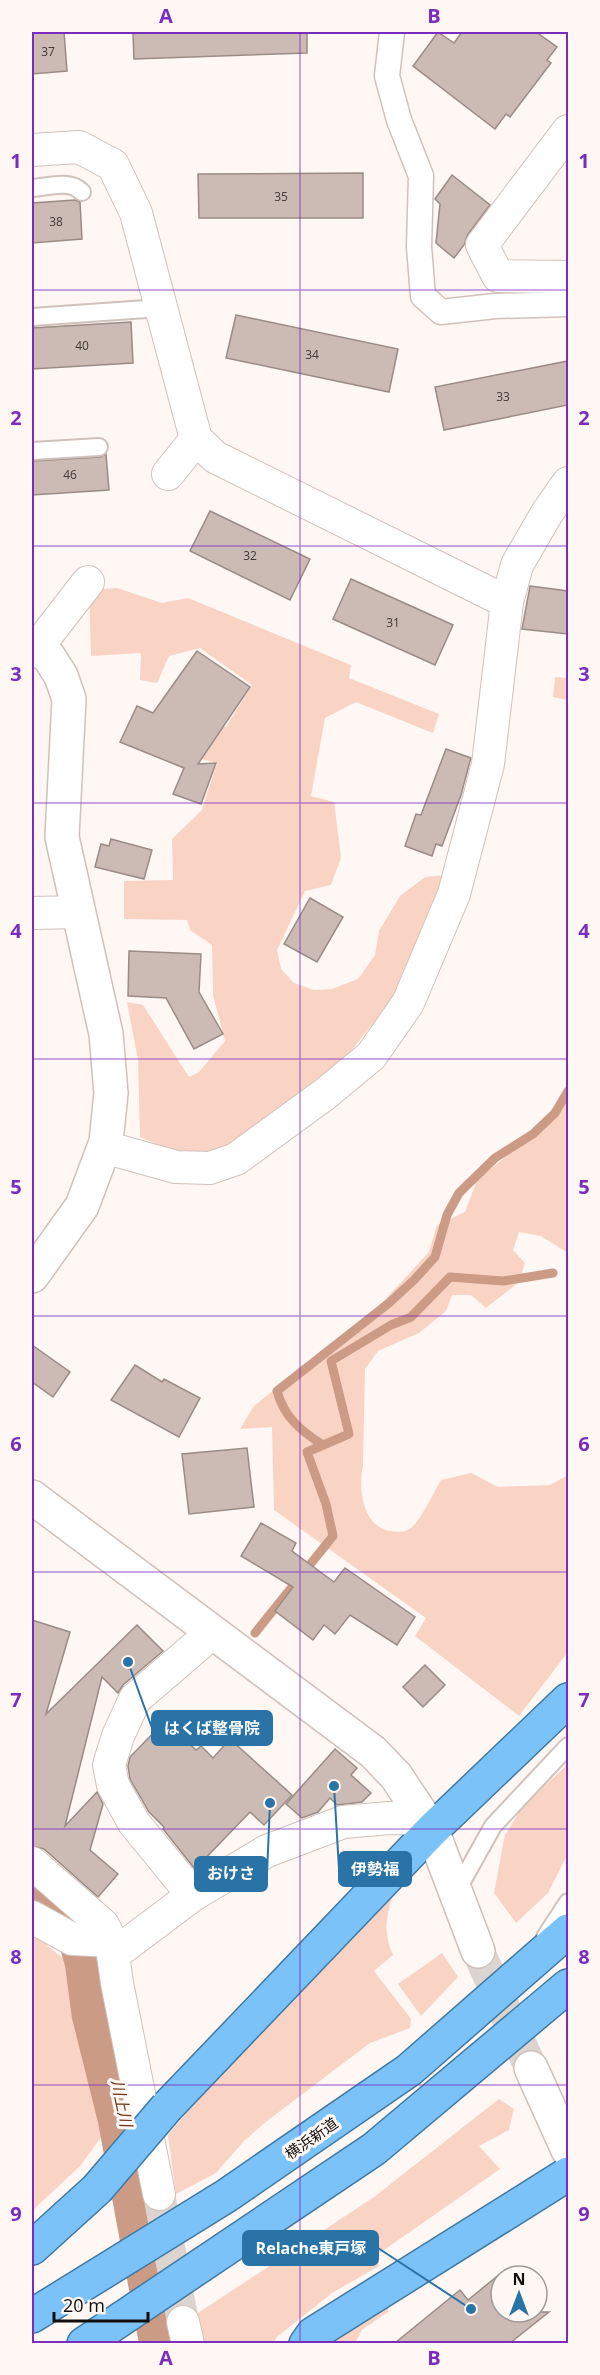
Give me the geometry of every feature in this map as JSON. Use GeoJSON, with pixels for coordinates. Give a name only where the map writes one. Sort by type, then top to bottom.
{"type":"FeatureCollection","features":[{"type":"Feature","properties":{"kind":"highway"},"geometry":{"type":"LineString","coordinates":[[32,2248],[97,2189],[167,2108],[428,1825],[568,1700]]}},
{"type":"Feature","properties":{"kind":"highway","name":"横浜新道"},"geometry":{"type":"LineString","coordinates":[[32,2316],[226,2196],[409,2070],[568,1930]]}},
{"type":"Feature","properties":{"kind":"highway"},"geometry":{"type":"LineString","coordinates":[[84,2343],[374,2149],[567,1988]]}},
{"type":"Feature","properties":{"kind":"highway"},"geometry":{"type":"LineString","coordinates":[[306,2343],[314,2334],[568,2174]]}},
{"type":"Feature","properties":{"kind":"street"},"geometry":{"type":"LineString","coordinates":[[392,32],[387,76],[399,120],[421,176],[420,247],[423,297],[441,312],[495,306],[568,304]]}},
{"type":"Feature","properties":{"kind":"street"},"geometry":{"type":"LineString","coordinates":[[568,131],[482,244],[498,276],[568,277]]}},
{"type":"Feature","properties":{"kind":"street"},"geometry":{"type":"LineString","coordinates":[[32,150],[79,147],[113,165],[136,213],[196,439],[215,457],[507,602]]}},
{"type":"Feature","properties":{"kind":"street"},"geometry":{"type":"LineString","coordinates":[[168,474],[196,439]]}},
{"type":"Feature","properties":{"kind":"street"},"geometry":{"type":"LineString","coordinates":[[104,1147],[176,1167],[210,1168],[236,1160],[325,1094],[370,1056],[408,1003],[454,894],[488,764],[507,602],[517,565],[568,483]]}},
{"type":"Feature","properties":{"kind":"street"},"geometry":{"type":"LineString","coordinates":[[32,1276],[82,1206],[104,1147],[111,1093],[106,1034],[62,837],[69,699],[61,676],[49,657],[34,647],[88,582]]}},
{"type":"Feature","properties":{"kind":"street"},"geometry":{"type":"LineString","coordinates":[[32,913],[79,912]]}},
{"type":"Feature","properties":{"kind":"street"},"geometry":{"type":"LineString","coordinates":[[32,1497],[373,1752],[396,1776],[428,1825],[478,1951]]}},
{"type":"Feature","properties":{"kind":"street"},"geometry":{"type":"LineString","coordinates":[[193,1895],[134,1823],[113,1785],[110,1765],[118,1736],[135,1699],[213,1632]]}},
{"type":"Feature","properties":{"kind":"street"},"geometry":{"type":"LineString","coordinates":[[32,1917],[99,1944],[193,1895],[267,1851],[343,1822],[389,1818],[428,1825]]}},
{"type":"Feature","properties":{"kind":"street"},"geometry":{"type":"LineString","coordinates":[[32,1863],[104,1925],[99,1944],[159,2193]]}},
{"type":"Feature","properties":{"kind":"street"},"geometry":{"type":"LineString","coordinates":[[531,2068],[568,2151]]}},
{"type":"Feature","properties":{"kind":"lane"},"geometry":{"type":"LineString","coordinates":[[32,188],[69,184],[82,192]]}},
{"type":"Feature","properties":{"kind":"lane"},"geometry":{"type":"LineString","coordinates":[[32,317],[161,308]]}},
{"type":"Feature","properties":{"kind":"lane"},"geometry":{"type":"LineString","coordinates":[[32,451],[99,447]]}},
{"type":"Feature","properties":{"kind":"lane"},"geometry":{"type":"LineString","coordinates":[[456,1892],[493,1826],[568,1746]]}},
{"type":"Feature","properties":{"kind":"lane"},"geometry":{"type":"LineString","coordinates":[[523,1970],[568,1902]]}},
{"type":"Feature","properties":{"kind":"shaded area"},"geometry":{"type":"Polygon","coordinates":[[[117,588],[162,603],[188,598],[351,665],[349,678],[439,714],[433,733],[356,702],[325,718],[311,796],[334,802],[341,858],[331,885],[305,891],[277,950],[281,969],[294,983],[314,990],[332,989],[358,979],[375,955],[379,931],[400,896],[425,877],[445,875],[421,953],[381,1013],[344,1060],[237,1147],[210,1152],[176,1152],[140,1137],[138,1060],[127,1002],[143,1005],[189,1077],[199,1072],[225,1041],[213,995],[212,945],[190,930],[187,920],[124,919],[124,881],[173,880],[172,839],[202,810],[217,763],[198,758],[211,722],[226,727],[252,685],[200,648],[169,656],[157,683],[140,680],[141,653],[91,656],[89,590],[117,588]]]}},
{"type":"Feature","properties":{"kind":"shaded area"},"geometry":{"type":"Polygon","coordinates":[[[555,677],[568,678],[568,700],[553,697],[555,677]]]}},
{"type":"Feature","properties":{"kind":"shaded area"},"geometry":{"type":"Polygon","coordinates":[[[568,1094],[568,1253],[541,1236],[519,1232],[513,1250],[525,1263],[519,1282],[486,1308],[471,1295],[452,1295],[446,1311],[419,1333],[378,1351],[365,1369],[361,1484],[368,1514],[380,1527],[398,1532],[411,1528],[441,1480],[471,1473],[498,1487],[550,1485],[568,1475],[568,1652],[519,1716],[415,1636],[426,1618],[274,1510],[272,1427],[240,1429],[254,1406],[380,1305],[429,1252],[437,1225],[465,1212],[477,1180],[547,1124],[568,1094]]]}},
{"type":"Feature","properties":{"kind":"shaded area"},"geometry":{"type":"Polygon","coordinates":[[[568,1764],[568,1853],[548,1893],[516,1923],[494,1893],[505,1835],[523,1806],[568,1764]]]}},
{"type":"Feature","properties":{"kind":"shaded area"},"geometry":{"type":"Polygon","coordinates":[[[393,1894],[387,1925],[393,1955],[374,1971],[411,2019],[410,2028],[370,2043],[267,2121],[244,2141],[216,2173],[176,2194],[168,2135],[272,2011],[393,1894]]]}},
{"type":"Feature","properties":{"kind":"shaded area"},"geometry":{"type":"Polygon","coordinates":[[[32,1933],[82,1974],[112,2122],[81,2165],[32,2211],[32,1933]]]}},
{"type":"Feature","properties":{"kind":"shaded area"},"geometry":{"type":"Polygon","coordinates":[[[442,1953],[458,1977],[421,2016],[398,1984],[442,1953]]]}},
{"type":"Feature","properties":{"kind":"shaded area"},"geometry":{"type":"Polygon","coordinates":[[[499,2099],[514,2109],[509,2130],[479,2146],[500,2169],[374,2257],[379,2266],[332,2293],[277,2337],[273,2343],[194,2343],[189,2319],[374,2197],[499,2099]]]}},
{"type":"Feature","properties":{"kind":"shaded area"},"geometry":{"type":"Polygon","coordinates":[[[388,2305],[388,2312],[362,2330],[355,2343],[332,2344],[343,2334],[388,2305]]]}},
{"type":"Feature","properties":{"kind":"building"},"geometry":{"type":"Polygon","coordinates":[[[32,32],[64,32],[67,71],[32,74],[32,32]]]}},
{"type":"Feature","properties":{"kind":"building"},"geometry":{"type":"Polygon","coordinates":[[[133,32],[307,32],[307,53],[134,59],[133,32]]]}},
{"type":"Feature","properties":{"kind":"building"},"geometry":{"type":"Polygon","coordinates":[[[438,32],[454,43],[462,32],[536,32],[557,47],[547,60],[551,63],[510,117],[506,114],[495,129],[413,66],[438,32]]]}},
{"type":"Feature","properties":{"kind":"building"},"geometry":{"type":"Polygon","coordinates":[[[363,173],[363,218],[199,218],[198,174],[363,173]]]}},
{"type":"Feature","properties":{"kind":"building"},"geometry":{"type":"Polygon","coordinates":[[[452,175],[490,205],[468,234],[464,245],[454,258],[436,243],[440,204],[435,199],[452,175]]]}},
{"type":"Feature","properties":{"kind":"building"},"geometry":{"type":"Polygon","coordinates":[[[75,200],[80,202],[82,239],[32,243],[32,203],[75,200]]]}},
{"type":"Feature","properties":{"kind":"building"},"geometry":{"type":"Polygon","coordinates":[[[236,315],[398,349],[389,392],[226,358],[236,315]]]}},
{"type":"Feature","properties":{"kind":"building"},"geometry":{"type":"Polygon","coordinates":[[[131,322],[133,363],[32,369],[32,328],[131,322]]]}},
{"type":"Feature","properties":{"kind":"building"},"geometry":{"type":"Polygon","coordinates":[[[568,361],[568,405],[444,430],[435,387],[568,361]]]}},
{"type":"Feature","properties":{"kind":"building"},"geometry":{"type":"Polygon","coordinates":[[[106,454],[109,490],[32,495],[32,461],[100,457],[106,454]]]}},
{"type":"Feature","properties":{"kind":"building"},"geometry":{"type":"Polygon","coordinates":[[[210,511],[310,559],[290,600],[190,551],[210,511]]]}},
{"type":"Feature","properties":{"kind":"building"},"geometry":{"type":"Polygon","coordinates":[[[351,579],[453,625],[435,665],[333,619],[351,579]]]}},
{"type":"Feature","properties":{"kind":"building"},"geometry":{"type":"Polygon","coordinates":[[[530,586],[568,591],[568,634],[522,629],[530,586]]]}},
{"type":"Feature","properties":{"kind":"building"},"geometry":{"type":"Polygon","coordinates":[[[197,651],[250,687],[198,764],[216,763],[201,804],[173,794],[184,768],[120,742],[137,706],[153,713],[197,651]]]}},
{"type":"Feature","properties":{"kind":"building"},"geometry":{"type":"Polygon","coordinates":[[[446,749],[471,758],[461,795],[442,846],[436,844],[432,856],[405,846],[416,814],[421,815],[446,749]]]}},
{"type":"Feature","properties":{"kind":"building"},"geometry":{"type":"Polygon","coordinates":[[[111,839],[152,850],[144,879],[95,867],[101,844],[109,846],[111,839]]]}},
{"type":"Feature","properties":{"kind":"building"},"geometry":{"type":"Polygon","coordinates":[[[310,898],[343,917],[317,962],[284,944],[310,898]]]}},
{"type":"Feature","properties":{"kind":"building"},"geometry":{"type":"Polygon","coordinates":[[[129,951],[201,954],[199,992],[223,1034],[194,1049],[166,998],[128,996],[129,951]]]}},
{"type":"Feature","properties":{"kind":"building"},"geometry":{"type":"Polygon","coordinates":[[[32,1345],[70,1372],[53,1397],[32,1382],[32,1345]]]}},
{"type":"Feature","properties":{"kind":"building"},"geometry":{"type":"Polygon","coordinates":[[[135,1365],[162,1382],[164,1379],[200,1398],[179,1437],[111,1400],[135,1365]]]}},
{"type":"Feature","properties":{"kind":"building"},"geometry":{"type":"Polygon","coordinates":[[[247,1448],[254,1507],[189,1514],[182,1454],[247,1448]]]}},
{"type":"Feature","properties":{"kind":"building"},"geometry":{"type":"Polygon","coordinates":[[[261,1523],[296,1543],[292,1551],[334,1582],[345,1568],[415,1617],[397,1645],[350,1615],[335,1634],[324,1625],[313,1640],[275,1611],[293,1587],[241,1556],[261,1523]]]}},
{"type":"Feature","properties":{"kind":"building"},"geometry":{"type":"Polygon","coordinates":[[[32,1620],[70,1632],[46,1714],[137,1625],[163,1651],[123,1685],[118,1693],[102,1677],[65,1826],[97,1792],[103,1804],[90,1850],[118,1874],[98,1897],[44,1849],[32,1846],[32,1620]]]}},
{"type":"Feature","properties":{"kind":"building"},"geometry":{"type":"Polygon","coordinates":[[[425,1665],[445,1685],[423,1707],[403,1687],[425,1665]]]}},
{"type":"Feature","properties":{"kind":"building"},"geometry":{"type":"Polygon","coordinates":[[[161,1725],[169,1732],[173,1728],[196,1750],[201,1746],[213,1758],[230,1739],[292,1795],[264,1825],[250,1812],[195,1869],[163,1829],[164,1827],[149,1812],[130,1779],[128,1766],[130,1757],[161,1725]]]}},
{"type":"Feature","properties":{"kind":"building"},"geometry":{"type":"Polygon","coordinates":[[[335,1749],[357,1768],[351,1775],[371,1793],[362,1802],[337,1805],[330,1798],[318,1812],[302,1818],[286,1804],[335,1749]]]}},
{"type":"Feature","properties":{"kind":"building"},"geometry":{"type":"Polygon","coordinates":[[[489,2283],[489,2324],[534,2324],[510,2343],[395,2343],[460,2290],[468,2300],[489,2283]]]}},
{"type":"Feature","properties":{"kind":"waterway"},"geometry":{"type":"LineString","coordinates":[[323,1445],[294,1422],[284,1408],[277,1391],[389,1303],[414,1280],[435,1257],[447,1215],[459,1193],[495,1158],[533,1134],[555,1113],[568,1091]]}},
{"type":"Feature","properties":{"kind":"waterway"},"geometry":{"type":"LineString","coordinates":[[255,1633],[333,1536],[326,1504],[307,1452],[349,1434],[331,1361],[391,1325],[411,1317],[450,1277],[503,1281],[553,1273]]}},
{"type":"Feature","properties":{"kind":"waterway","name":"川上川"},"geometry":{"type":"LineString","coordinates":[[32,1889],[50,1905],[83,1926],[93,1960],[100,2013],[126,2117],[168,2344]]}},
{"type":"Feature","properties":{"kind":"tunnel"},"geometry":{"type":"LineString","coordinates":[[478,1951],[531,2068]]}},
{"type":"Feature","properties":{"kind":"tunnel"},"geometry":{"type":"LineString","coordinates":[[159,2194],[183,2322]]}},
{"type":"Feature","properties":{"kind":"place","name":"はくば整骨院"},"geometry":{"type":"Point","coordinates":[128,1662]}},
{"type":"Feature","properties":{"kind":"place","name":"伊勢福"},"geometry":{"type":"Point","coordinates":[334,1786]}},
{"type":"Feature","properties":{"kind":"place","name":"おけさ"},"geometry":{"type":"Point","coordinates":[270,1803]}},
{"type":"Feature","properties":{"kind":"place","name":"Relache東戸塚"},"geometry":{"type":"Point","coordinates":[471,2309]}}]}
